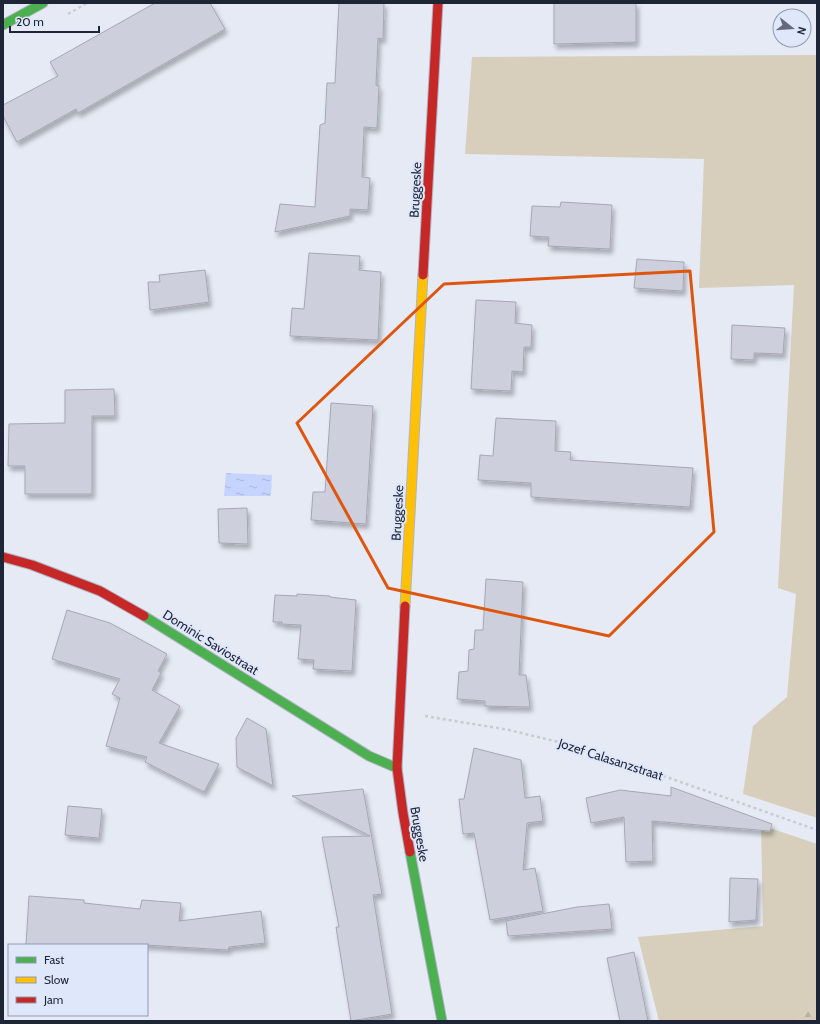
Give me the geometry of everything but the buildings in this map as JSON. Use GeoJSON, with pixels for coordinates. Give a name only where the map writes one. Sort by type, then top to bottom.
{"type":"FeatureCollection","features":[{"type":"Feature","properties":{"kind":"street"},"geometry":{"type":"LineString","coordinates":[[3,25],[43,3]]}},
{"type":"Feature","properties":{"kind":"street","name":"Bruggeske"},"geometry":{"type":"LineString","coordinates":[[438,3],[398,712],[397,768],[403,813],[442,1021]]}},
{"type":"Feature","properties":{"kind":"street","name":"Dominic Saviostraat"},"geometry":{"type":"LineString","coordinates":[[3,557],[100,591],[149,619],[369,756],[397,768]]}},
{"type":"Feature","properties":{"kind":"path","name":"Jozef Calasanzstraat"},"geometry":{"type":"LineString","coordinates":[[398,712],[509,730],[587,749],[817,830]]}},
{"type":"Feature","properties":{"kind":"highlighted area"},"geometry":{"type":"Polygon","coordinates":[[[690,271],[714,532],[609,636],[388,588],[297,423],[444,284],[690,271]]]}},
{"type":"Feature","properties":{"kind":"green space"},"geometry":{"type":"Polygon","coordinates":[[[817,55],[817,818],[743,794],[753,726],[787,697],[796,594],[778,588],[794,285],[699,288],[704,159],[465,154],[472,57],[817,55]]]}},
{"type":"Feature","properties":{"kind":"green space"},"geometry":{"type":"Polygon","coordinates":[[[761,825],[817,844],[817,1004],[796,1021],[659,1021],[638,937],[763,926],[761,825]]]}},
{"type":"Feature","properties":{"kind":"green space"},"geometry":{"type":"Polygon","coordinates":[[[817,1004],[817,1021],[796,1021],[817,1004]]]}},
{"type":"Feature","properties":{"kind":"water"},"geometry":{"type":"Polygon","coordinates":[[[226,473],[272,475],[271,496],[224,496],[226,473]]]}},
{"type":"Feature","properties":{"kind":"traffic: fast"},"geometry":{"type":"LineString","coordinates":[[3,25],[43,3]]}},
{"type":"Feature","properties":{"kind":"traffic: fast"},"geometry":{"type":"LineString","coordinates":[[144,616],[369,756],[397,768]]}},
{"type":"Feature","properties":{"kind":"traffic: fast"},"geometry":{"type":"LineString","coordinates":[[410,852],[442,1021]]}},
{"type":"Feature","properties":{"kind":"traffic: slow"},"geometry":{"type":"LineString","coordinates":[[405,606],[423,275]]}},
{"type":"Feature","properties":{"kind":"traffic: jam"},"geometry":{"type":"LineString","coordinates":[[423,275],[438,3]]}},
{"type":"Feature","properties":{"kind":"traffic: jam"},"geometry":{"type":"LineString","coordinates":[[3,557],[32,565],[100,591],[144,616]]}},
{"type":"Feature","properties":{"kind":"traffic: jam"},"geometry":{"type":"LineString","coordinates":[[405,606],[397,768],[410,852]]}}]}
